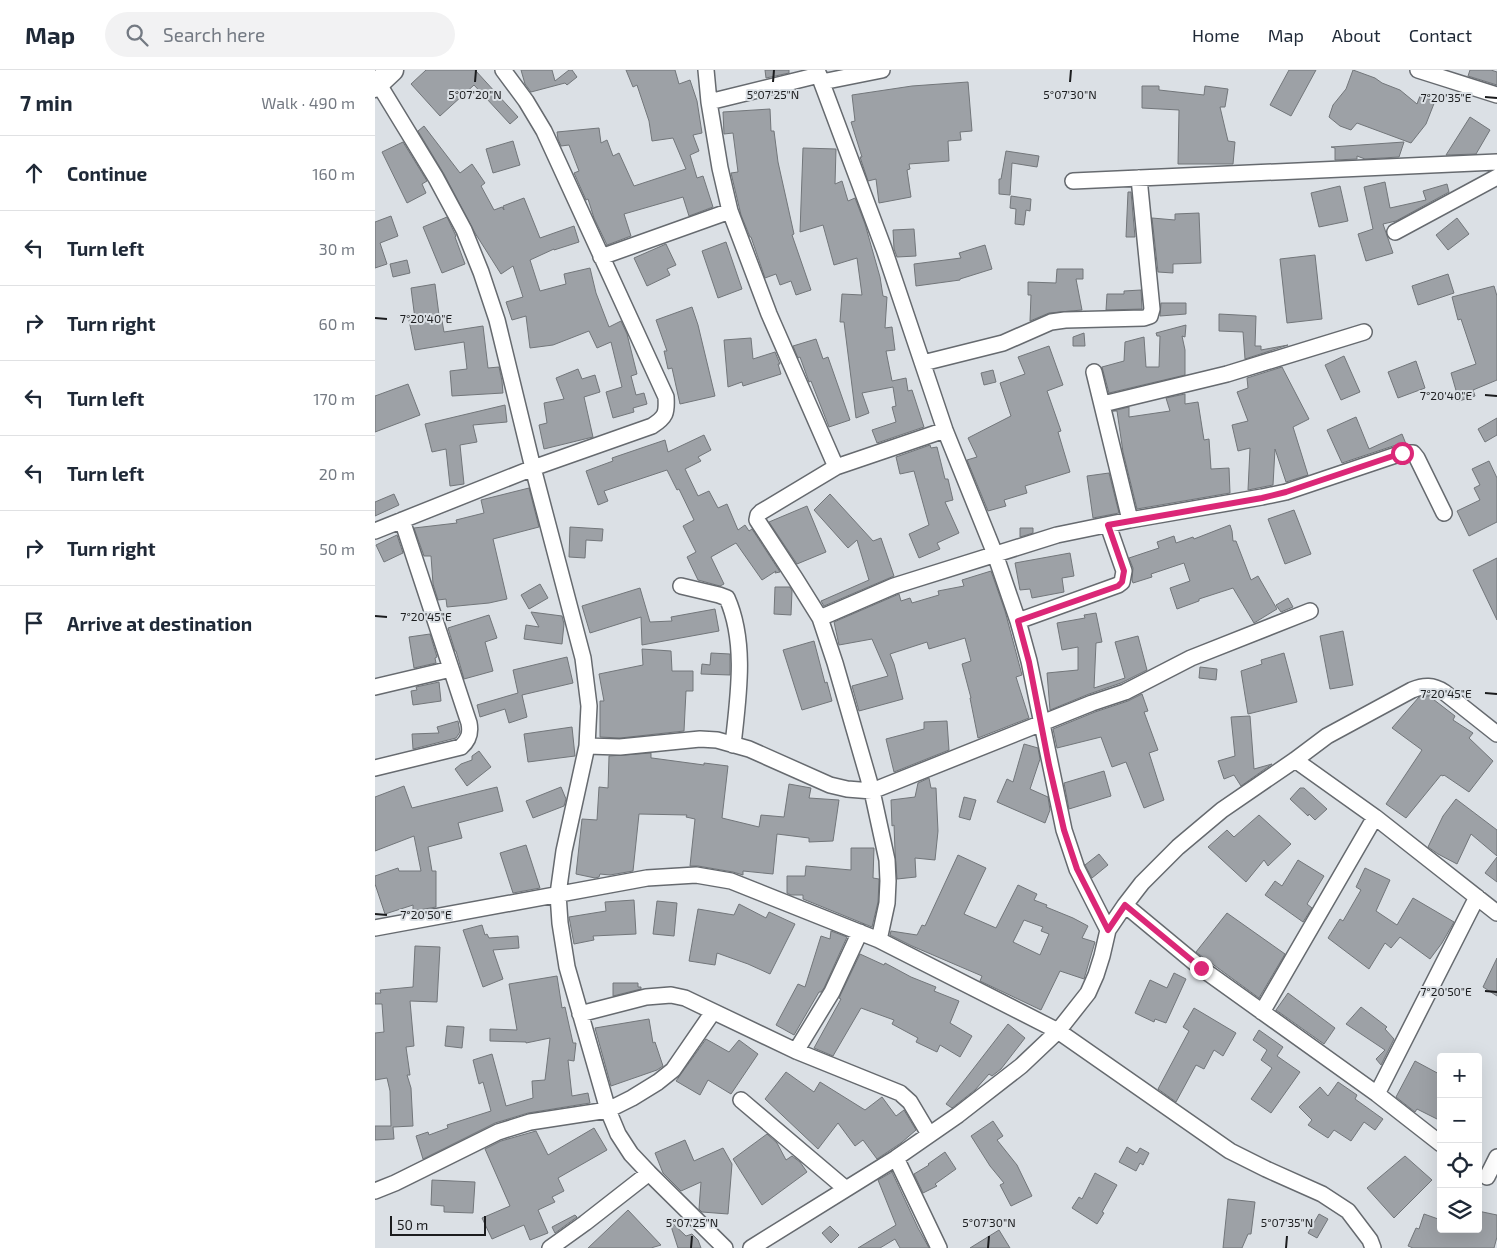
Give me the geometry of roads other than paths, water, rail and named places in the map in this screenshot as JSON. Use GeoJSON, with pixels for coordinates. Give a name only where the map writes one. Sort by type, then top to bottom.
{"type":"FeatureCollection","features":[{"type":"Feature","properties":{"kind":"street"},"geometry":{"type":"LineString","coordinates":[[375,531],[533,468],[652,426],[663,419],[666,410],[666,397],[544,131],[526,101],[503,70]]}},
{"type":"Feature","properties":{"kind":"street"},"geometry":{"type":"LineString","coordinates":[[706,70],[709,102],[720,168],[730,210],[769,314],[836,468]]}},
{"type":"Feature","properties":{"kind":"street"},"geometry":{"type":"LineString","coordinates":[[709,102],[819,76],[882,70]]}},
{"type":"Feature","properties":{"kind":"street"},"geometry":{"type":"LineString","coordinates":[[1419,70],[1453,75],[1497,95]]}},
{"type":"Feature","properties":{"kind":"street"},"geometry":{"type":"LineString","coordinates":[[819,76],[884,249],[945,430],[995,554],[1018,621],[1029,662],[1064,830],[1077,869],[1108,930]]}},
{"type":"Feature","properties":{"kind":"street"},"geometry":{"type":"LineString","coordinates":[[382,80],[467,239],[497,320],[533,468],[583,658],[589,706],[587,746],[564,852],[558,894],[560,923],[567,967],[608,1110],[618,1134],[631,1154],[725,1248]]}},
{"type":"Feature","properties":{"kind":"street"},"geometry":{"type":"LineString","coordinates":[[1073,182],[1497,162]]}},
{"type":"Feature","properties":{"kind":"street"},"geometry":{"type":"LineString","coordinates":[[1395,232],[1497,177]]}},
{"type":"Feature","properties":{"kind":"street"},"geometry":{"type":"LineString","coordinates":[[923,363],[1003,343],[1051,322],[1144,318],[1150,316],[1152,309],[1139,178]]}},
{"type":"Feature","properties":{"kind":"street"},"geometry":{"type":"LineString","coordinates":[[601,257],[730,210]]}},
{"type":"Feature","properties":{"kind":"street"},"geometry":{"type":"LineString","coordinates":[[1103,404],[1227,374],[1364,332]]}},
{"type":"Feature","properties":{"kind":"street"},"geometry":{"type":"LineString","coordinates":[[1095,372],[1130,520]]}},
{"type":"Feature","properties":{"kind":"street"},"geometry":{"type":"LineString","coordinates":[[879,940],[887,903],[887,860],[872,791],[835,663],[820,618],[757,520],[761,512],[836,468],[945,430]]}},
{"type":"Feature","properties":{"kind":"street"},"geometry":{"type":"LineString","coordinates":[[820,618],[894,586],[1057,535],[1278,494],[1402,453],[1413,453],[1417,458],[1444,513]]}},
{"type":"Feature","properties":{"kind":"street"},"geometry":{"type":"LineString","coordinates":[[375,768],[461,747],[470,736],[469,723],[402,520]]}},
{"type":"Feature","properties":{"kind":"street"},"geometry":{"type":"LineString","coordinates":[[1018,621],[1118,586],[1122,582],[1124,571],[1108,525]]}},
{"type":"Feature","properties":{"kind":"street"},"geometry":{"type":"LineString","coordinates":[[681,586],[727,598],[732,609],[739,650],[740,674],[733,745]]}},
{"type":"Feature","properties":{"kind":"street"},"geometry":{"type":"LineString","coordinates":[[587,746],[620,747],[700,739],[717,740],[749,749],[830,785],[847,789],[872,791],[1125,692],[1191,658],[1310,611]]}},
{"type":"Feature","properties":{"kind":"street"},"geometry":{"type":"LineString","coordinates":[[375,688],[451,669]]}},
{"type":"Feature","properties":{"kind":"street"},"geometry":{"type":"LineString","coordinates":[[756,1247],[896,1158],[958,1115],[1021,1066],[1058,1031],[1088,993],[1096,975],[1108,930],[1142,883],[1178,847],[1221,810],[1327,736],[1421,686],[1437,688],[1445,692],[1497,734]]}},
{"type":"Feature","properties":{"kind":"street"},"geometry":{"type":"LineString","coordinates":[[1295,760],[1375,817],[1497,913]]}},
{"type":"Feature","properties":{"kind":"street"},"geometry":{"type":"LineString","coordinates":[[1262,1012],[1375,817]]}},
{"type":"Feature","properties":{"kind":"street"},"geometry":{"type":"LineString","coordinates":[[375,928],[647,878],[696,875],[731,880],[879,940],[1058,1031],[1230,1151],[1322,1194],[1348,1211],[1373,1248]]}},
{"type":"Feature","properties":{"kind":"street"},"geometry":{"type":"LineString","coordinates":[[1377,1094],[1477,897]]}},
{"type":"Feature","properties":{"kind":"street"},"geometry":{"type":"LineString","coordinates":[[1125,905],[1201,968],[1377,1094],[1440,1143]]}},
{"type":"Feature","properties":{"kind":"street"},"geometry":{"type":"LineString","coordinates":[[796,1050],[832,992],[860,932]]}},
{"type":"Feature","properties":{"kind":"street"},"geometry":{"type":"LineString","coordinates":[[581,1014],[646,997],[671,995],[685,998],[796,1050],[901,1093],[910,1102],[929,1134]]}},
{"type":"Feature","properties":{"kind":"street"},"geometry":{"type":"LineString","coordinates":[[375,1190],[395,1183],[498,1132],[530,1122],[608,1110],[632,1098],[673,1070],[713,1012]]}},
{"type":"Feature","properties":{"kind":"street"},"geometry":{"type":"LineString","coordinates":[[741,1100],[846,1189]]}},
{"type":"Feature","properties":{"kind":"street"},"geometry":{"type":"LineString","coordinates":[[1487,1177],[1497,1156]]}},
{"type":"Feature","properties":{"kind":"street"},"geometry":{"type":"LineString","coordinates":[[896,1158],[939,1248]]}},
{"type":"Feature","properties":{"kind":"street"},"geometry":{"type":"LineString","coordinates":[[550,1248],[649,1174]]}}]}
